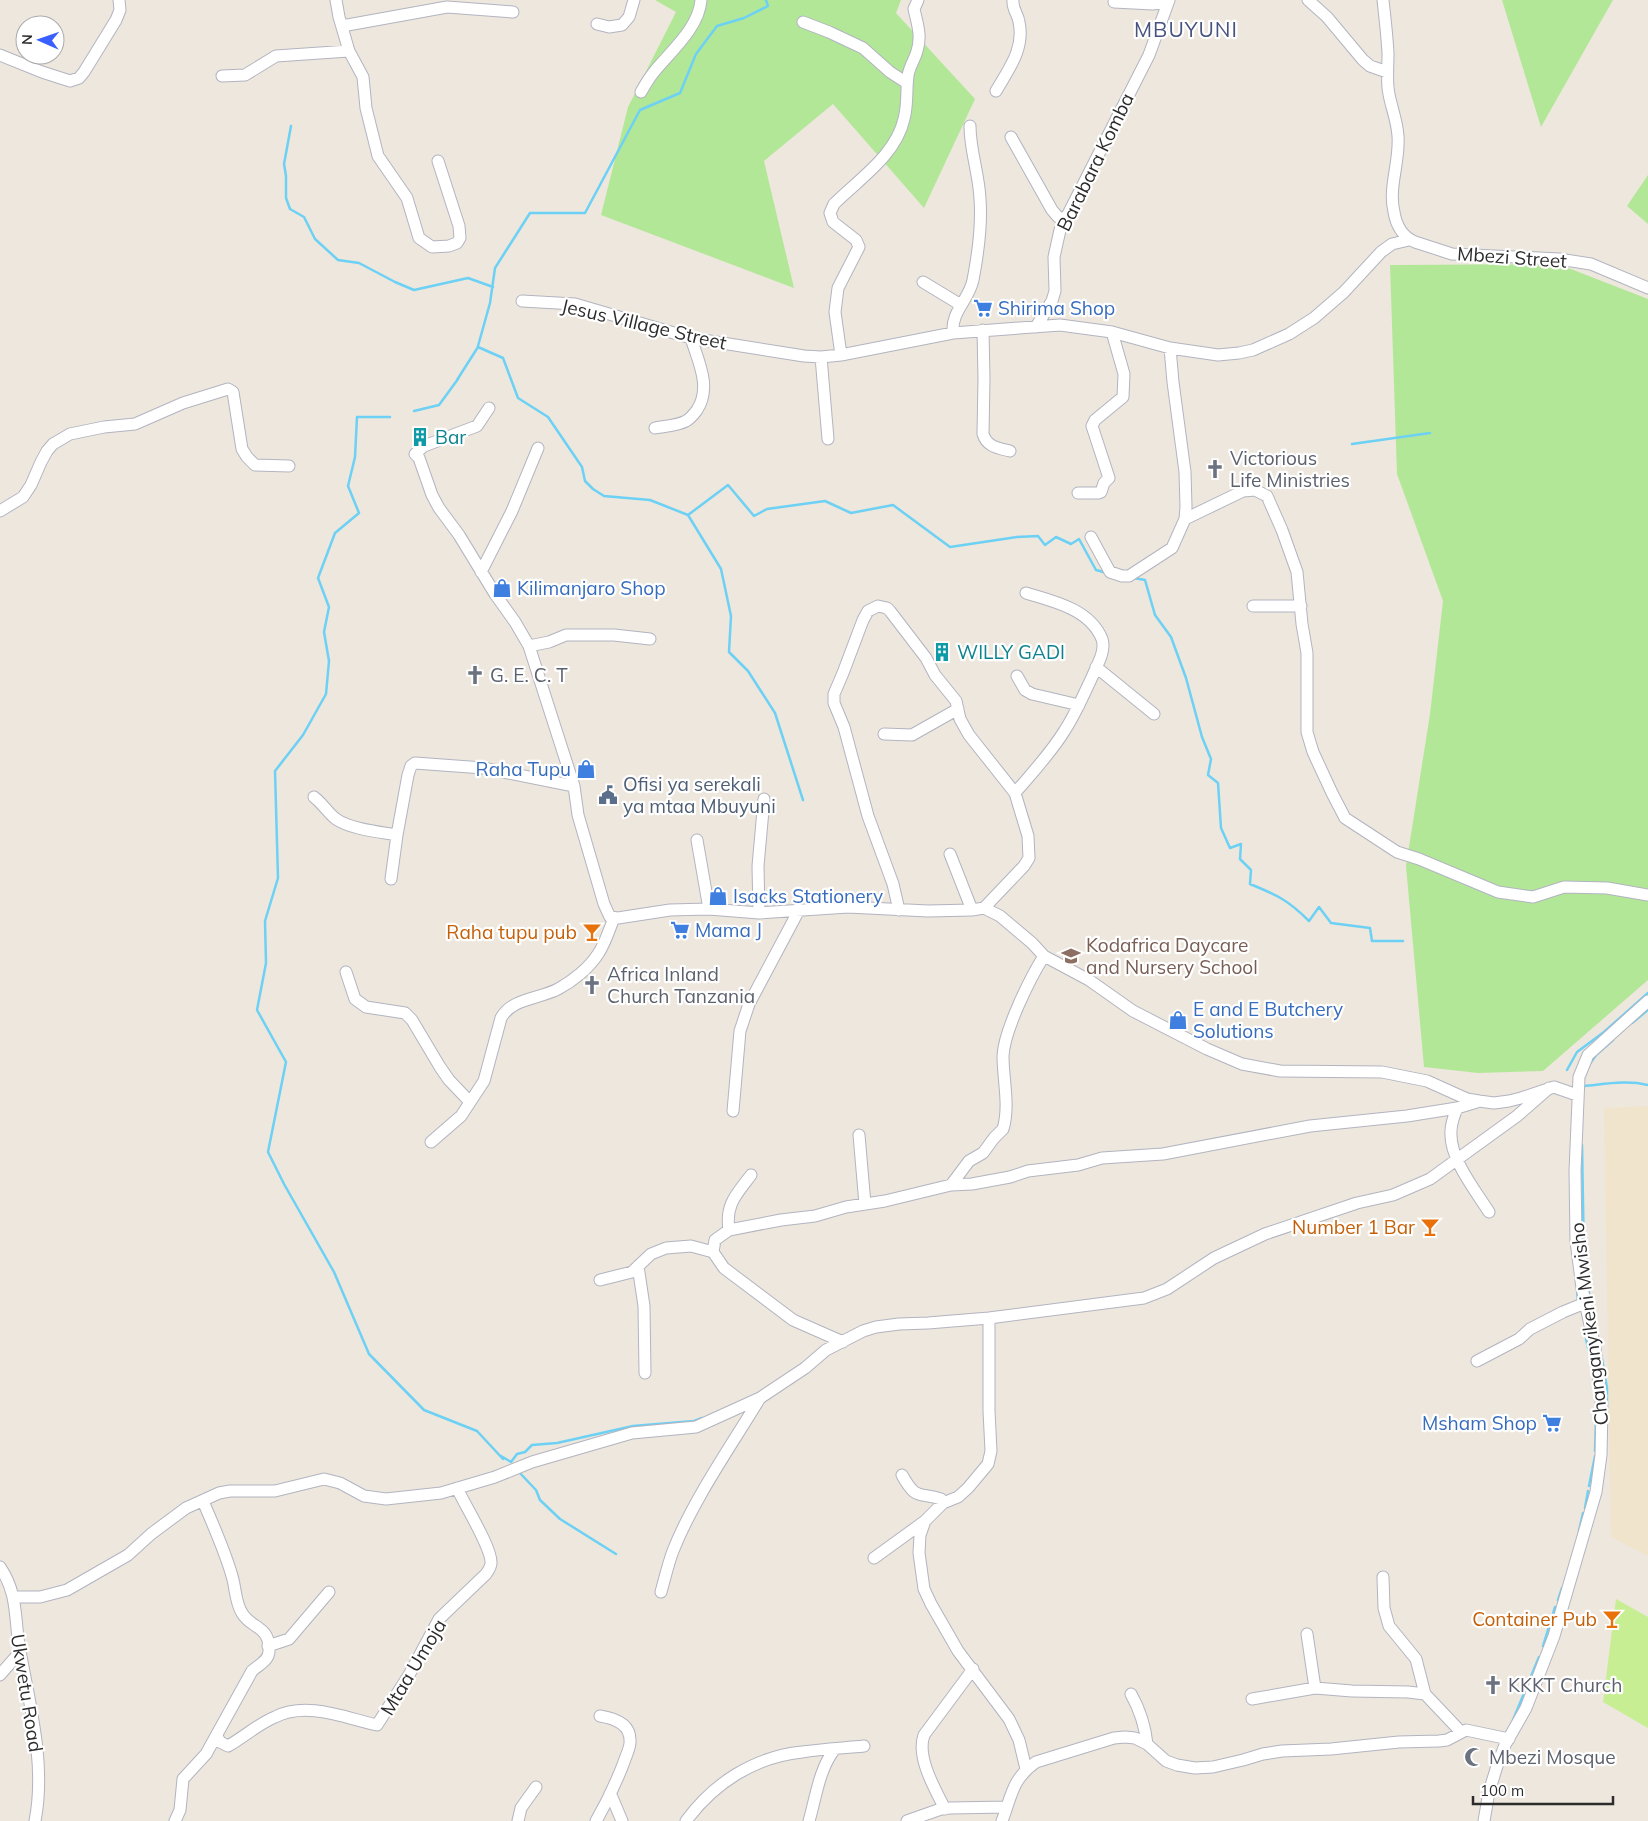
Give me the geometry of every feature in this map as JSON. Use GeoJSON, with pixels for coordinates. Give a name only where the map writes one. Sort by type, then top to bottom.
{"type":"FeatureCollection","features":[{"type":"Feature","properties":{"kind":"street"},"geometry":{"type":"LineString","coordinates":[[0,55],[42,72],[74,81],[84,72],[116,20],[120,10],[119,0]]}},
{"type":"Feature","properties":{"kind":"street"},"geometry":{"type":"LineString","coordinates":[[336,0],[349,51],[363,77],[366,108],[378,156],[406,198],[419,238],[432,247],[449,246],[457,243],[460,238],[459,226],[438,161]]}},
{"type":"Feature","properties":{"kind":"street"},"geometry":{"type":"LineString","coordinates":[[597,24],[609,27],[622,25],[629,17],[634,0]]}},
{"type":"Feature","properties":{"kind":"street"},"geometry":{"type":"LineString","coordinates":[[641,92],[652,74],[682,41],[696,16],[701,0]]}},
{"type":"Feature","properties":{"kind":"street"},"geometry":{"type":"LineString","coordinates":[[841,355],[835,312],[838,288],[859,247],[856,240],[833,222],[830,210],[891,148],[900,130],[904,118],[908,75],[918,50],[919,41],[916,3],[904,0]]}},
{"type":"Feature","properties":{"kind":"street"},"geometry":{"type":"LineString","coordinates":[[996,91],[1014,61],[1018,47],[1019,22],[1014,11],[1013,0]]}},
{"type":"Feature","properties":{"kind":"street"},"geometry":{"type":"LineString","coordinates":[[1308,0],[1327,17],[1363,60],[1370,66],[1387,72]]}},
{"type":"Feature","properties":{"kind":"street"},"geometry":{"type":"LineString","coordinates":[[1383,0],[1387,30],[1387,72],[1390,102],[1396,118],[1398,138],[1391,197],[1400,231],[1409,240]]}},
{"type":"Feature","properties":{"kind":"street"},"geometry":{"type":"LineString","coordinates":[[1114,2],[1144,4],[1168,1]]}},
{"type":"Feature","properties":{"kind":"street","name":"Barabara Komba"},"geometry":{"type":"LineString","coordinates":[[1036,326],[1052,301],[1055,291],[1054,257],[1060,230],[1067,220],[1077,196],[1091,172],[1149,55],[1168,1]]}},
{"type":"Feature","properties":{"kind":"street"},"geometry":{"type":"LineString","coordinates":[[342,26],[447,7],[513,12]]}},
{"type":"Feature","properties":{"kind":"street"},"geometry":{"type":"LineString","coordinates":[[804,22],[863,48],[890,72],[907,83]]}},
{"type":"Feature","properties":{"kind":"street"},"geometry":{"type":"LineString","coordinates":[[222,76],[245,75],[276,56],[349,51]]}},
{"type":"Feature","properties":{"kind":"street"},"geometry":{"type":"LineString","coordinates":[[953,333],[953,321],[973,282],[980,216],[981,200],[970,141],[970,126]]}},
{"type":"Feature","properties":{"kind":"street"},"geometry":{"type":"LineString","coordinates":[[1011,137],[1052,210],[1058,217],[1067,220]]}},
{"type":"Feature","properties":{"kind":"street","name":"Mbezi Street"},"geometry":{"type":"LineString","coordinates":[[1409,240],[1452,254],[1559,259],[1591,264],[1648,288]]}},
{"type":"Feature","properties":{"kind":"street","name":"Jesus Village Street"},"geometry":{"type":"LineString","coordinates":[[522,301],[575,304],[691,338],[804,356],[841,355],[953,333],[1060,325],[1112,332],[1170,348],[1218,355],[1253,350],[1289,334],[1314,318],[1344,292],[1381,252],[1392,244],[1409,240]]}},
{"type":"Feature","properties":{"kind":"street"},"geometry":{"type":"LineString","coordinates":[[923,282],[961,305]]}},
{"type":"Feature","properties":{"kind":"street"},"geometry":{"type":"LineString","coordinates":[[983,330],[984,440],[994,447],[1010,451]]}},
{"type":"Feature","properties":{"kind":"street"},"geometry":{"type":"LineString","coordinates":[[1078,493],[1101,492],[1104,483],[1109,478],[1092,426],[1095,420],[1123,397],[1124,374],[1112,332]]}},
{"type":"Feature","properties":{"kind":"street"},"geometry":{"type":"LineString","coordinates":[[655,428],[686,421],[702,403],[704,392],[703,374],[691,338]]}},
{"type":"Feature","properties":{"kind":"street"},"geometry":{"type":"LineString","coordinates":[[1091,538],[1110,572],[1129,576],[1172,548],[1185,519],[1185,472],[1170,348]]}},
{"type":"Feature","properties":{"kind":"street"},"geometry":{"type":"LineString","coordinates":[[821,357],[828,439]]}},
{"type":"Feature","properties":{"kind":"street"},"geometry":{"type":"LineString","coordinates":[[0,511],[23,497],[32,485],[40,462],[47,451],[53,444],[70,434],[104,427],[135,424],[183,403],[228,389],[233,392],[242,449],[247,458],[254,465],[289,466]]}},
{"type":"Feature","properties":{"kind":"street"},"geometry":{"type":"LineString","coordinates":[[489,408],[477,426],[424,446],[416,454],[439,508],[529,646],[574,786],[578,815],[604,904],[607,913],[614,918],[670,910],[709,909],[759,913],[848,907],[899,910],[978,909],[1000,916],[1032,943],[1044,956],[1089,980],[1133,1011],[1242,1064],[1280,1070],[1382,1072],[1427,1081],[1467,1098],[1494,1103],[1515,1100],[1549,1088],[1560,1088],[1577,1095]]}},
{"type":"Feature","properties":{"kind":"street"},"geometry":{"type":"LineString","coordinates":[[481,572],[512,511],[538,448]]}},
{"type":"Feature","properties":{"kind":"street"},"geometry":{"type":"LineString","coordinates":[[1185,519],[1244,490],[1256,490],[1266,496],[1282,530],[1296,572],[1307,653],[1307,732],[1313,752],[1345,818],[1397,852],[1419,859],[1498,892],[1534,897],[1564,887],[1607,888],[1648,895]]}},
{"type":"Feature","properties":{"kind":"street"},"geometry":{"type":"LineString","coordinates":[[1015,793],[1051,751],[1065,730],[1079,705],[1103,651],[1102,638],[1086,618],[1065,605],[1026,593]]}},
{"type":"Feature","properties":{"kind":"street"},"geometry":{"type":"LineString","coordinates":[[899,910],[893,884],[868,816],[844,727],[834,703],[834,694],[868,612],[878,606],[887,608],[890,611],[926,658],[935,676],[956,701],[960,719],[966,731],[1015,793],[1028,836],[1029,858],[1024,866],[978,909]]}},
{"type":"Feature","properties":{"kind":"street"},"geometry":{"type":"LineString","coordinates":[[1253,606],[1301,606]]}},
{"type":"Feature","properties":{"kind":"street"},"geometry":{"type":"LineString","coordinates":[[529,646],[549,642],[566,635],[614,635],[650,639]]}},
{"type":"Feature","properties":{"kind":"street"},"geometry":{"type":"LineString","coordinates":[[1096,667],[1154,714]]}},
{"type":"Feature","properties":{"kind":"street"},"geometry":{"type":"LineString","coordinates":[[1017,676],[1025,690],[1032,694],[1079,705]]}},
{"type":"Feature","properties":{"kind":"street"},"geometry":{"type":"LineString","coordinates":[[884,734],[912,735],[958,709]]}},
{"type":"Feature","properties":{"kind":"street"},"geometry":{"type":"LineString","coordinates":[[392,879],[397,836],[408,775],[411,766],[415,763],[483,768],[574,786]]}},
{"type":"Feature","properties":{"kind":"street"},"geometry":{"type":"LineString","coordinates":[[314,797],[338,821],[397,836]]}},
{"type":"Feature","properties":{"kind":"street"},"geometry":{"type":"LineString","coordinates":[[759,913],[758,866],[764,799]]}},
{"type":"Feature","properties":{"kind":"street"},"geometry":{"type":"LineString","coordinates":[[697,840],[709,909]]}},
{"type":"Feature","properties":{"kind":"street"},"geometry":{"type":"LineString","coordinates":[[950,854],[978,909]]}},
{"type":"Feature","properties":{"kind":"street"},"geometry":{"type":"LineString","coordinates":[[733,1111],[740,1031],[748,1004],[799,910]]}},
{"type":"Feature","properties":{"kind":"street"},"geometry":{"type":"LineString","coordinates":[[431,1142],[455,1123],[484,1080],[501,1018],[506,1009],[556,990],[579,974],[598,954],[614,918]]}},
{"type":"Feature","properties":{"kind":"street"},"geometry":{"type":"LineString","coordinates":[[951,1185],[969,1161],[983,1153],[1003,1129],[1006,1102],[1003,1054],[1006,1040],[1034,972],[1044,956]]}},
{"type":"Feature","properties":{"kind":"street"},"geometry":{"type":"LineString","coordinates":[[346,972],[355,999],[366,1007],[405,1013],[412,1020],[444,1073],[470,1102]]}},
{"type":"Feature","properties":{"kind":"street","name":"Changanyikeni Mwisho"},"geometry":{"type":"LineString","coordinates":[[1484,1821],[1488,1792],[1497,1766],[1526,1708],[1554,1636],[1596,1492],[1601,1455],[1602,1408],[1595,1348],[1585,1304],[1576,1241],[1575,1171],[1578,1077],[1588,1055],[1648,1001]]}},
{"type":"Feature","properties":{"kind":"street"},"geometry":{"type":"LineString","coordinates":[[14,1597],[51,1595],[75,1585],[128,1555],[162,1525],[186,1508],[230,1490],[275,1491],[324,1479],[340,1483],[364,1496],[386,1499],[441,1493],[632,1433],[696,1427],[760,1398],[805,1368],[826,1350],[862,1331],[876,1327],[990,1318],[1144,1298],[1167,1289],[1234,1247],[1265,1234],[1357,1203],[1393,1195],[1430,1179],[1517,1116],[1549,1088]]}},
{"type":"Feature","properties":{"kind":"street"},"geometry":{"type":"LineString","coordinates":[[713,1252],[715,1240],[729,1230],[815,1216],[846,1207],[885,1201],[951,1185],[972,1184],[1010,1177],[1028,1171],[1078,1165],[1102,1158],[1163,1154],[1310,1126],[1371,1121],[1457,1108],[1479,1101]]}},
{"type":"Feature","properties":{"kind":"street"},"geometry":{"type":"LineString","coordinates":[[1457,1108],[1450,1133],[1457,1160],[1489,1212]]}},
{"type":"Feature","properties":{"kind":"street"},"geometry":{"type":"LineString","coordinates":[[859,1135],[865,1204]]}},
{"type":"Feature","properties":{"kind":"street"},"geometry":{"type":"LineString","coordinates":[[729,1230],[727,1217],[732,1201],[751,1175]]}},
{"type":"Feature","properties":{"kind":"street"},"geometry":{"type":"LineString","coordinates":[[600,1280],[632,1272],[651,1254],[666,1248],[691,1246],[713,1252],[724,1268],[793,1320],[843,1342]]}},
{"type":"Feature","properties":{"kind":"street"},"geometry":{"type":"LineString","coordinates":[[638,1266],[644,1306],[645,1373]]}},
{"type":"Feature","properties":{"kind":"street"},"geometry":{"type":"LineString","coordinates":[[1477,1361],[1519,1339],[1530,1329],[1563,1312],[1585,1304]]}},
{"type":"Feature","properties":{"kind":"street"},"geometry":{"type":"LineString","coordinates":[[874,1558],[925,1521],[944,1504],[958,1497],[988,1464],[991,1451],[988,1411],[990,1318]]}},
{"type":"Feature","properties":{"kind":"street"},"geometry":{"type":"LineString","coordinates":[[661,1592],[673,1552],[683,1529],[700,1497],[760,1398]]}},
{"type":"Feature","properties":{"kind":"street"},"geometry":{"type":"LineString","coordinates":[[902,1475],[913,1493],[941,1499],[944,1504]]}},
{"type":"Feature","properties":{"kind":"street","name":"Mtaa Umoja"},"geometry":{"type":"LineString","coordinates":[[217,1736],[220,1742],[228,1746],[275,1716],[292,1710],[306,1709],[378,1725],[409,1675],[439,1619],[480,1580],[492,1562],[456,1488]]}},
{"type":"Feature","properties":{"kind":"street"},"geometry":{"type":"LineString","coordinates":[[175,1821],[180,1810],[183,1779],[206,1754],[252,1671],[269,1654],[268,1640],[261,1628],[248,1621],[236,1600],[232,1577],[203,1501]]}},
{"type":"Feature","properties":{"kind":"street"},"geometry":{"type":"LineString","coordinates":[[925,1521],[920,1535],[919,1553],[924,1589],[958,1651],[1009,1719],[1019,1740],[1026,1769]]}},
{"type":"Feature","properties":{"kind":"street","name":"Ukwetu Road"},"geometry":{"type":"LineString","coordinates":[[0,1568],[14,1597],[20,1652],[31,1705],[37,1762],[38,1802],[35,1821]]}},
{"type":"Feature","properties":{"kind":"street"},"geometry":{"type":"LineString","coordinates":[[1383,1577],[1384,1608],[1390,1626],[1416,1659],[1425,1694],[1461,1732]]}},
{"type":"Feature","properties":{"kind":"street"},"geometry":{"type":"LineString","coordinates":[[268,1646],[289,1639],[329,1592]]}},
{"type":"Feature","properties":{"kind":"street"},"geometry":{"type":"LineString","coordinates":[[1307,1634],[1315,1688]]}},
{"type":"Feature","properties":{"kind":"street"},"geometry":{"type":"LineString","coordinates":[[0,1675],[20,1652]]}},
{"type":"Feature","properties":{"kind":"street"},"geometry":{"type":"LineString","coordinates":[[945,1809],[924,1760],[922,1742],[924,1735],[973,1669]]}},
{"type":"Feature","properties":{"kind":"street"},"geometry":{"type":"LineString","coordinates":[[1252,1699],[1315,1688],[1352,1692],[1408,1692],[1425,1694]]}},
{"type":"Feature","properties":{"kind":"street"},"geometry":{"type":"LineString","coordinates":[[1131,1694],[1139,1709],[1145,1727],[1147,1744]]}},
{"type":"Feature","properties":{"kind":"street"},"geometry":{"type":"LineString","coordinates":[[596,1821],[611,1794],[628,1751],[630,1740],[628,1732],[621,1722],[600,1716]]}},
{"type":"Feature","properties":{"kind":"street"},"geometry":{"type":"LineString","coordinates":[[1002,1821],[1019,1776],[1026,1769],[1036,1762],[1114,1738],[1135,1738],[1147,1744],[1166,1761],[1177,1766],[1196,1768],[1213,1767],[1282,1751],[1447,1740],[1466,1730],[1509,1739]]}},
{"type":"Feature","properties":{"kind":"street"},"geometry":{"type":"LineString","coordinates":[[686,1821],[699,1804],[728,1778],[752,1765],[779,1756],[801,1752],[864,1746]]}},
{"type":"Feature","properties":{"kind":"street"},"geometry":{"type":"LineString","coordinates":[[808,1821],[823,1769],[827,1759],[834,1750]]}},
{"type":"Feature","properties":{"kind":"street"},"geometry":{"type":"LineString","coordinates":[[518,1821],[521,1808],[536,1787]]}},
{"type":"Feature","properties":{"kind":"street"},"geometry":{"type":"LineString","coordinates":[[611,1794],[622,1821]]}},
{"type":"Feature","properties":{"kind":"street"},"geometry":{"type":"LineString","coordinates":[[907,1821],[945,1809],[1007,1807]]}},
{"type":"Feature","properties":{"kind":"shaded area"},"geometry":{"type":"Polygon","coordinates":[[[1648,1106],[1648,1556],[1611,1537],[1604,1108],[1648,1106]]]}},
{"type":"Feature","properties":{"kind":"green space"},"geometry":{"type":"Polygon","coordinates":[[[655,0],[901,0],[896,13],[975,99],[924,208],[833,104],[764,161],[794,288],[601,215],[628,107],[676,12],[655,0]]]}},
{"type":"Feature","properties":{"kind":"green space"},"geometry":{"type":"Polygon","coordinates":[[[1502,0],[1613,0],[1541,127],[1502,0]]]}},
{"type":"Feature","properties":{"kind":"green space"},"geometry":{"type":"Polygon","coordinates":[[[1648,175],[1648,224],[1627,206],[1648,175]]]}},
{"type":"Feature","properties":{"kind":"green space"},"geometry":{"type":"Polygon","coordinates":[[[1558,264],[1648,299],[1648,980],[1543,1071],[1478,1073],[1424,1067],[1406,866],[1430,714],[1443,601],[1397,474],[1390,265],[1558,264]]]}},
{"type":"Feature","properties":{"kind":"green space"},"geometry":{"type":"Polygon","coordinates":[[[1616,1599],[1648,1617],[1648,1728],[1603,1702],[1616,1599]]]}},
{"type":"Feature","properties":{"kind":"waterway"},"geometry":{"type":"LineString","coordinates":[[478,346],[490,303],[495,268],[530,213],[585,213],[640,110],[680,93],[696,54],[717,26],[744,18],[768,6],[766,0]]}},
{"type":"Feature","properties":{"kind":"waterway"},"geometry":{"type":"LineString","coordinates":[[291,126],[284,164],[286,198],[290,209],[304,217],[315,239],[338,260],[359,263],[414,290],[468,278],[493,287]]}},
{"type":"Feature","properties":{"kind":"waterway"},"geometry":{"type":"LineString","coordinates":[[457,380],[478,347],[503,358],[518,398],[548,417],[582,467],[585,481],[604,496],[650,500],[688,515],[728,485],[754,516],[767,509],[825,501],[851,513],[893,505],[950,547],[1017,537],[1038,536],[1045,545],[1056,537],[1071,544],[1079,539],[1096,570],[1107,573]]}},
{"type":"Feature","properties":{"kind":"waterway"},"geometry":{"type":"LineString","coordinates":[[414,411],[439,405],[458,379]]}},
{"type":"Feature","properties":{"kind":"waterway"},"geometry":{"type":"LineString","coordinates":[[390,417],[357,417],[355,457],[348,486],[359,513],[335,533],[318,578],[329,607],[324,632],[329,661],[326,694],[303,735],[275,771],[278,878],[265,921],[266,963],[257,1010],[286,1062],[268,1152],[334,1272],[369,1354],[424,1410],[477,1431],[503,1459]]}},
{"type":"Feature","properties":{"kind":"waterway"},"geometry":{"type":"LineString","coordinates":[[1352,444],[1430,433]]}},
{"type":"Feature","properties":{"kind":"waterway"},"geometry":{"type":"LineString","coordinates":[[688,515],[721,569],[731,616],[729,652],[748,671],[775,713],[803,800]]}},
{"type":"Feature","properties":{"kind":"waterway"},"geometry":{"type":"LineString","coordinates":[[1134,578],[1145,580],[1155,615],[1171,637],[1186,678],[1202,737],[1211,759],[1208,775],[1218,783],[1221,828],[1230,848],[1241,844],[1240,859],[1251,870],[1250,884],[1282,899],[1309,921],[1319,907],[1331,923],[1370,928],[1372,941],[1403,941]]}},
{"type":"Feature","properties":{"kind":"waterway"},"geometry":{"type":"LineString","coordinates":[[1567,1070],[1577,1052],[1604,1032],[1648,993]]}},
{"type":"Feature","properties":{"kind":"waterway"},"geometry":{"type":"LineString","coordinates":[[1632,1023],[1648,1010]]}},
{"type":"Feature","properties":{"kind":"waterway"},"geometry":{"type":"LineString","coordinates":[[1589,1065],[1596,1055],[1613,1040]]}},
{"type":"Feature","properties":{"kind":"waterway"},"geometry":{"type":"LineString","coordinates":[[1583,1088],[1584,1086],[1616,1083],[1648,1085]]}},
{"type":"Feature","properties":{"kind":"waterway"},"geometry":{"type":"LineString","coordinates":[[1582,1145],[1584,1260]]}},
{"type":"Feature","properties":{"kind":"waterway"},"geometry":{"type":"LineString","coordinates":[[1586,1275],[1590,1299]]}},
{"type":"Feature","properties":{"kind":"waterway"},"geometry":{"type":"LineString","coordinates":[[1577,1289],[1578,1303]]}},
{"type":"Feature","properties":{"kind":"waterway"},"geometry":{"type":"LineString","coordinates":[[1586,1339],[1591,1361]]}},
{"type":"Feature","properties":{"kind":"waterway"},"geometry":{"type":"LineString","coordinates":[[1602,1359],[1607,1388],[1607,1405]]}},
{"type":"Feature","properties":{"kind":"waterway"},"geometry":{"type":"LineString","coordinates":[[1596,1401],[1596,1415]]}},
{"type":"Feature","properties":{"kind":"waterway"},"geometry":{"type":"LineString","coordinates":[[501,1456],[511,1462],[517,1454],[525,1452],[532,1445],[557,1443],[633,1426],[694,1421],[702,1418]]}},
{"type":"Feature","properties":{"kind":"waterway"},"geometry":{"type":"LineString","coordinates":[[1595,1451],[1596,1420]]}},
{"type":"Feature","properties":{"kind":"waterway"},"geometry":{"type":"LineString","coordinates":[[1589,1486],[1595,1456]]}},
{"type":"Feature","properties":{"kind":"waterway"},"geometry":{"type":"LineString","coordinates":[[518,1471],[536,1490],[540,1500],[560,1519],[616,1554]]}},
{"type":"Feature","properties":{"kind":"waterway"},"geometry":{"type":"LineString","coordinates":[[1585,1508],[1588,1491]]}},
{"type":"Feature","properties":{"kind":"waterway"},"geometry":{"type":"LineString","coordinates":[[1579,1531],[1583,1513]]}},
{"type":"Feature","properties":{"kind":"waterway"},"geometry":{"type":"LineString","coordinates":[[1558,1600],[1562,1588]]}},
{"type":"Feature","properties":{"kind":"waterway"},"geometry":{"type":"LineString","coordinates":[[1543,1646],[1555,1607]]}},
{"type":"Feature","properties":{"kind":"waterway"},"geometry":{"type":"LineString","coordinates":[[1513,1720],[1539,1657]]}},
{"type":"Feature","properties":{"kind":"place","name":"Shirima Shop"},"geometry":{"type":"Point","coordinates":[983,308]}},
{"type":"Feature","properties":{"kind":"place","name":"Bar"},"geometry":{"type":"Point","coordinates":[420,437]}},
{"type":"Feature","properties":{"kind":"place","name":"Victorious Life Ministries"},"geometry":{"type":"Point","coordinates":[1215,469]}},
{"type":"Feature","properties":{"kind":"place","name":"Kilimanjaro Shop"},"geometry":{"type":"Point","coordinates":[502,588]}},
{"type":"Feature","properties":{"kind":"place","name":"WILLY GADI"},"geometry":{"type":"Point","coordinates":[942,652]}},
{"type":"Feature","properties":{"kind":"place","name":"G. E. C. T"},"geometry":{"type":"Point","coordinates":[475,675]}},
{"type":"Feature","properties":{"kind":"place","name":"Raha Tupu"},"geometry":{"type":"Point","coordinates":[586,769]}},
{"type":"Feature","properties":{"kind":"place","name":"Ofisi ya serekali ya mtaa Mbuyuni"},"geometry":{"type":"Point","coordinates":[608,795]}},
{"type":"Feature","properties":{"kind":"place","name":"Isacks Stationery"},"geometry":{"type":"Point","coordinates":[718,896]}},
{"type":"Feature","properties":{"kind":"place","name":"Mama J"},"geometry":{"type":"Point","coordinates":[680,930]}},
{"type":"Feature","properties":{"kind":"place","name":"Raha tupu pub"},"geometry":{"type":"Point","coordinates":[592,932]}},
{"type":"Feature","properties":{"kind":"place","name":"Kodafrica Daycare and Nursery School"},"geometry":{"type":"Point","coordinates":[1071,956]}},
{"type":"Feature","properties":{"kind":"place","name":"Africa Inland Church Tanzania"},"geometry":{"type":"Point","coordinates":[592,985]}},
{"type":"Feature","properties":{"kind":"place","name":"E and E Butchery Solutions"},"geometry":{"type":"Point","coordinates":[1178,1020]}},
{"type":"Feature","properties":{"kind":"place","name":"Number 1 Bar"},"geometry":{"type":"Point","coordinates":[1430,1227]}},
{"type":"Feature","properties":{"kind":"place","name":"Msham Shop"},"geometry":{"type":"Point","coordinates":[1552,1423]}},
{"type":"Feature","properties":{"kind":"place","name":"Container Pub"},"geometry":{"type":"Point","coordinates":[1612,1619]}},
{"type":"Feature","properties":{"kind":"place","name":"KKKT Church"},"geometry":{"type":"Point","coordinates":[1493,1685]}},
{"type":"Feature","properties":{"kind":"place","name":"Mbezi Mosque"},"geometry":{"type":"Point","coordinates":[1474,1757]}},
{"type":"Feature","properties":{"kind":"district","name":"MBUYUNI"},"geometry":{"type":"Point","coordinates":[1186,30]}}]}
